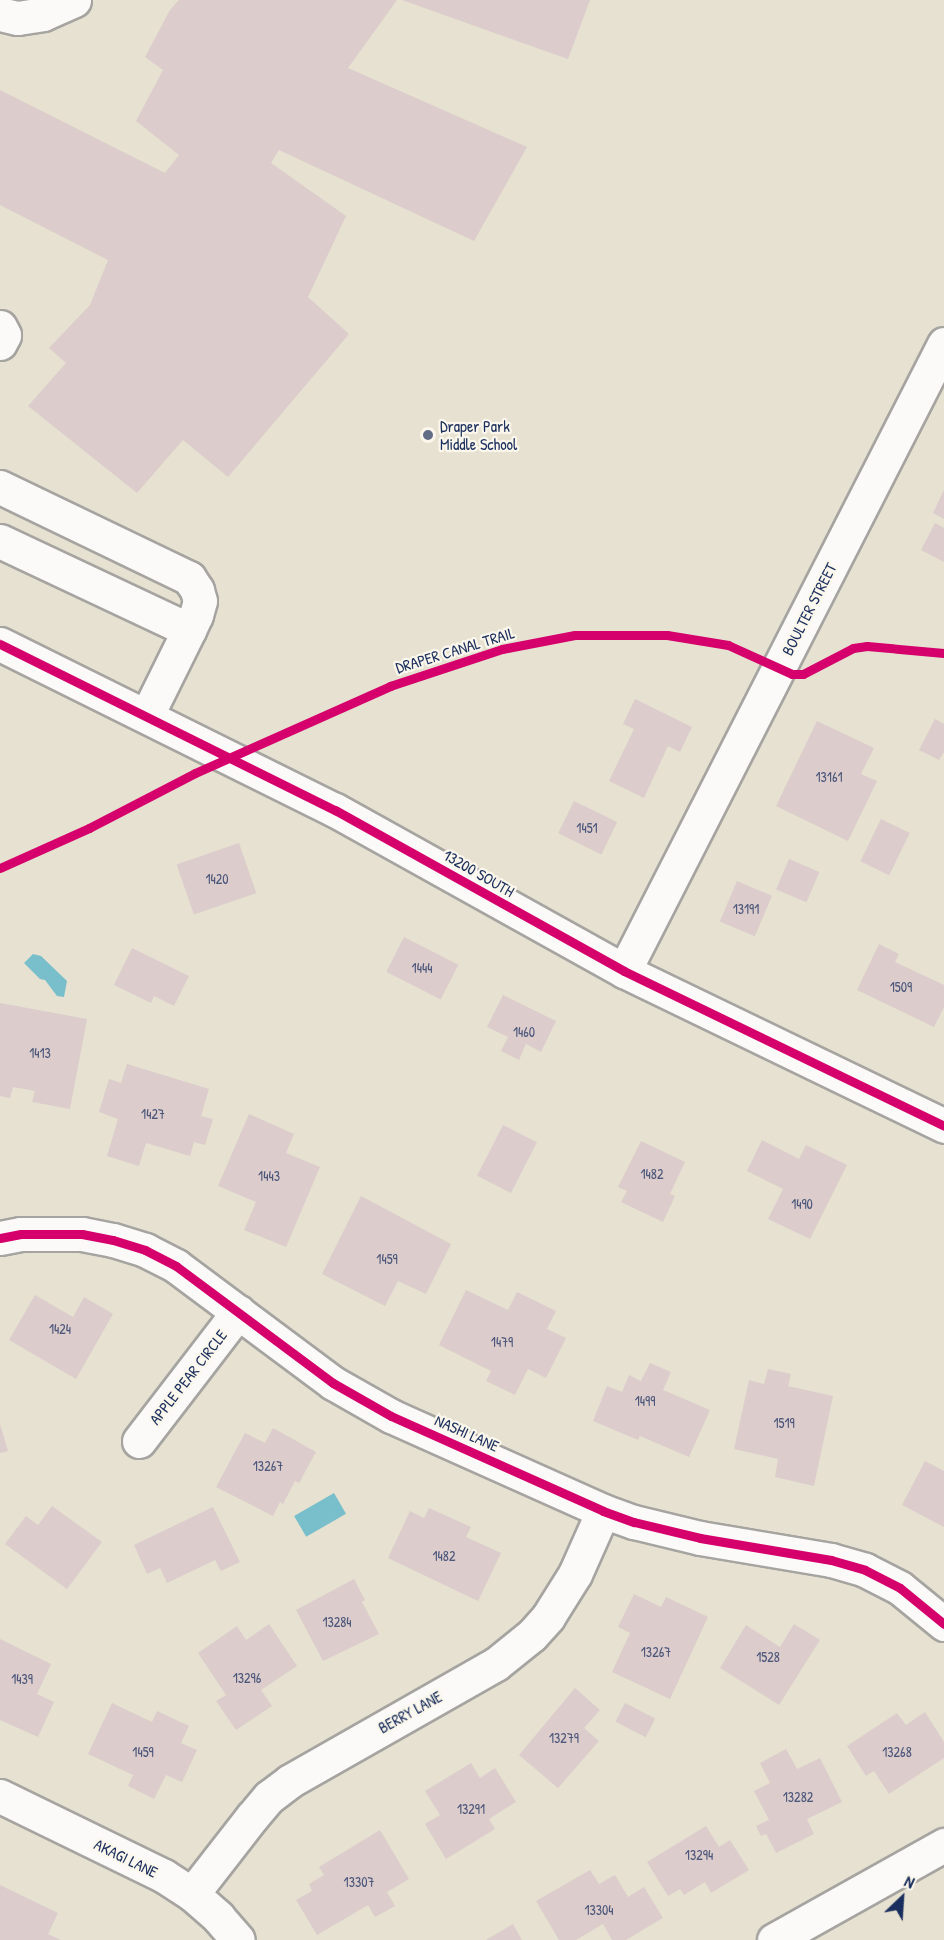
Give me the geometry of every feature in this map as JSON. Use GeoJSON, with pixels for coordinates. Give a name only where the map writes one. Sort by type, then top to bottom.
{"type":"FeatureCollection","features":[{"type":"Feature","properties":{"kind":"street"},"geometry":{"type":"LineString","coordinates":[[0,14],[18,18],[43,14],[74,0]]}},
{"type":"Feature","properties":{"kind":"street"},"geometry":{"type":"LineString","coordinates":[[0,327],[4,335],[0,343]]}},
{"type":"Feature","properties":{"kind":"street","name":"BOULTER STREET"},"geometry":{"type":"LineString","coordinates":[[624,971],[944,344]]}},
{"type":"Feature","properties":{"kind":"street"},"geometry":{"type":"LineString","coordinates":[[0,487],[189,578],[197,590],[200,601],[189,630],[147,715]]}},
{"type":"Feature","properties":{"kind":"street"},"geometry":{"type":"LineString","coordinates":[[0,540],[189,630]]}},
{"type":"Feature","properties":{"kind":"street","name":"13200 SOUTH"},"geometry":{"type":"LineString","coordinates":[[0,644],[335,810],[624,971],[944,1126]]}},
{"type":"Feature","properties":{"kind":"street","name":"NASHI LANE"},"geometry":{"type":"LineString","coordinates":[[0,1238],[50,1232],[82,1234],[113,1240],[145,1250],[176,1266],[305,1364],[362,1401],[603,1511],[666,1531],[831,1560],[865,1570],[900,1588],[944,1624]]}},
{"type":"Feature","properties":{"kind":"street","name":"APPLE PEAR CIRCLE"},"geometry":{"type":"LineString","coordinates":[[139,1441],[238,1312]]}},
{"type":"Feature","properties":{"kind":"street","name":"BERRY LANE"},"geometry":{"type":"LineString","coordinates":[[192,1894],[269,1797],[290,1781],[496,1664],[532,1635],[548,1617],[575,1574],[603,1511]]}},
{"type":"Feature","properties":{"kind":"street","name":"AKAGI LANE"},"geometry":{"type":"LineString","coordinates":[[0,1796],[135,1861],[192,1894],[219,1917],[238,1940]]}},
{"type":"Feature","properties":{"kind":"street"},"geometry":{"type":"LineString","coordinates":[[774,1940],[944,1845]]}},
{"type":"Feature","properties":{"kind":"water"},"geometry":{"type":"Polygon","coordinates":[[[33,954],[41,956],[67,981],[64,997],[57,996],[45,980],[40,979],[24,963],[33,954]]]}},
{"type":"Feature","properties":{"kind":"water"},"geometry":{"type":"Polygon","coordinates":[[[334,1493],[346,1514],[306,1537],[294,1516],[334,1493]]]}},
{"type":"Feature","properties":{"kind":"building"},"geometry":{"type":"Polygon","coordinates":[[[179,0],[397,0],[348,68],[527,147],[474,241],[279,150],[271,163],[346,216],[308,297],[349,334],[228,477],[183,440],[137,493],[28,406],[66,363],[49,348],[90,305],[108,260],[0,205],[0,90],[165,173],[179,155],[136,121],[163,70],[145,57],[170,10],[179,0]]]}},
{"type":"Feature","properties":{"kind":"building"},"geometry":{"type":"Polygon","coordinates":[[[402,0],[590,0],[568,59],[402,0]]]}},
{"type":"Feature","properties":{"kind":"building"},"geometry":{"type":"Polygon","coordinates":[[[944,490],[944,519],[933,513],[944,490]]]}},
{"type":"Feature","properties":{"kind":"building"},"geometry":{"type":"Polygon","coordinates":[[[935,523],[944,528],[944,562],[921,550],[935,523]]]}},
{"type":"Feature","properties":{"kind":"building"},"geometry":{"type":"Polygon","coordinates":[[[635,699],[692,727],[680,752],[668,746],[644,798],[609,781],[634,729],[623,724],[635,699]]]}},
{"type":"Feature","properties":{"kind":"building"},"geometry":{"type":"Polygon","coordinates":[[[935,719],[944,724],[944,752],[939,760],[919,750],[935,719]]]}},
{"type":"Feature","properties":{"kind":"building"},"geometry":{"type":"Polygon","coordinates":[[[817,721],[874,748],[861,774],[877,781],[848,841],[776,806],[817,721]]]}},
{"type":"Feature","properties":{"kind":"building"},"geometry":{"type":"Polygon","coordinates":[[[574,801],[617,822],[601,854],[558,833],[574,801]]]}},
{"type":"Feature","properties":{"kind":"building"},"geometry":{"type":"Polygon","coordinates":[[[881,819],[910,833],[889,875],[860,861],[881,819]]]}},
{"type":"Feature","properties":{"kind":"building"},"geometry":{"type":"Polygon","coordinates":[[[239,843],[256,893],[194,915],[177,864],[239,843]]]}},
{"type":"Feature","properties":{"kind":"building"},"geometry":{"type":"Polygon","coordinates":[[[789,859],[819,872],[806,902],[776,889],[789,859]]]}},
{"type":"Feature","properties":{"kind":"building"},"geometry":{"type":"Polygon","coordinates":[[[737,881],[772,896],[755,936],[720,922],[737,881]]]}},
{"type":"Feature","properties":{"kind":"building"},"geometry":{"type":"Polygon","coordinates":[[[404,937],[458,965],[441,999],[386,972],[404,937]]]}},
{"type":"Feature","properties":{"kind":"building"},"geometry":{"type":"Polygon","coordinates":[[[879,944],[899,954],[895,962],[944,985],[944,1007],[934,1027],[857,990],[879,944]]]}},
{"type":"Feature","properties":{"kind":"building"},"geometry":{"type":"Polygon","coordinates":[[[132,948],[189,976],[174,1006],[154,996],[151,1003],[114,985],[132,948]]]}},
{"type":"Feature","properties":{"kind":"building"},"geometry":{"type":"Polygon","coordinates":[[[503,995],[556,1021],[541,1052],[526,1044],[519,1060],[501,1051],[508,1037],[487,1027],[503,995]]]}},
{"type":"Feature","properties":{"kind":"building"},"geometry":{"type":"Polygon","coordinates":[[[0,1003],[87,1019],[70,1109],[32,1102],[35,1091],[13,1087],[10,1098],[0,1096],[0,1003]]]}},
{"type":"Feature","properties":{"kind":"building"},"geometry":{"type":"Polygon","coordinates":[[[127,1064],[209,1089],[201,1116],[213,1119],[205,1145],[194,1142],[190,1156],[146,1143],[139,1166],[107,1156],[118,1119],[99,1112],[109,1079],[121,1083],[127,1064]]]}},
{"type":"Feature","properties":{"kind":"building"},"geometry":{"type":"Polygon","coordinates":[[[249,1114],[294,1134],[286,1153],[320,1167],[286,1247],[244,1230],[256,1202],[218,1186],[249,1114]]]}},
{"type":"Feature","properties":{"kind":"building"},"geometry":{"type":"Polygon","coordinates":[[[503,1125],[537,1142],[511,1193],[477,1176],[503,1125]]]}},
{"type":"Feature","properties":{"kind":"building"},"geometry":{"type":"Polygon","coordinates":[[[762,1140],[799,1159],[806,1145],[847,1165],[810,1239],[768,1219],[783,1189],[747,1171],[762,1140]]]}},
{"type":"Feature","properties":{"kind":"building"},"geometry":{"type":"Polygon","coordinates":[[[641,1141],[685,1162],[670,1194],[675,1196],[663,1222],[621,1202],[627,1191],[618,1187],[641,1141]]]}},
{"type":"Feature","properties":{"kind":"building"},"geometry":{"type":"Polygon","coordinates":[[[361,1196],[451,1244],[426,1294],[398,1281],[385,1306],[322,1274],[361,1196]]]}},
{"type":"Feature","properties":{"kind":"building"},"geometry":{"type":"Polygon","coordinates":[[[466,1290],[508,1310],[517,1292],[556,1311],[547,1329],[566,1338],[546,1378],[528,1369],[515,1395],[486,1381],[491,1371],[439,1345],[466,1290]]]}},
{"type":"Feature","properties":{"kind":"building"},"geometry":{"type":"Polygon","coordinates":[[[35,1295],[73,1317],[84,1297],[113,1314],[76,1379],[9,1340],[35,1295]]]}},
{"type":"Feature","properties":{"kind":"building"},"geometry":{"type":"Polygon","coordinates":[[[650,1363],[671,1372],[663,1390],[710,1410],[689,1457],[640,1436],[638,1440],[593,1421],[607,1386],[622,1392],[629,1375],[641,1381],[650,1363]]]}},
{"type":"Feature","properties":{"kind":"building"},"geometry":{"type":"Polygon","coordinates":[[[768,1369],[791,1374],[788,1386],[833,1396],[814,1486],[775,1477],[778,1459],[734,1449],[749,1380],[764,1384],[768,1369]]]}},
{"type":"Feature","properties":{"kind":"building"},"geometry":{"type":"Polygon","coordinates":[[[0,1424],[8,1451],[0,1453],[0,1424]]]}},
{"type":"Feature","properties":{"kind":"building"},"geometry":{"type":"Polygon","coordinates":[[[273,1428],[316,1452],[299,1483],[295,1481],[283,1504],[280,1502],[273,1516],[216,1487],[245,1433],[265,1443],[273,1428]]]}},
{"type":"Feature","properties":{"kind":"building"},"geometry":{"type":"Polygon","coordinates":[[[925,1461],[944,1471],[944,1527],[902,1505],[925,1461]]]}},
{"type":"Feature","properties":{"kind":"building"},"geometry":{"type":"Polygon","coordinates":[[[52,1506],[102,1542],[67,1589],[5,1544],[26,1516],[38,1525],[52,1506]]]}},
{"type":"Feature","properties":{"kind":"building"},"geometry":{"type":"Polygon","coordinates":[[[213,1507],[240,1562],[221,1571],[215,1560],[167,1583],[160,1568],[147,1574],[134,1545],[213,1507]]]}},
{"type":"Feature","properties":{"kind":"building"},"geometry":{"type":"Polygon","coordinates":[[[429,1508],[471,1527],[466,1537],[501,1553],[478,1601],[388,1558],[410,1511],[424,1518],[429,1508]]]}},
{"type":"Feature","properties":{"kind":"building"},"geometry":{"type":"Polygon","coordinates":[[[354,1579],[365,1600],[362,1602],[379,1634],[323,1661],[296,1610],[354,1579]]]}},
{"type":"Feature","properties":{"kind":"building"},"geometry":{"type":"Polygon","coordinates":[[[634,1594],[661,1607],[666,1597],[708,1617],[670,1699],[612,1672],[630,1633],[618,1627],[634,1594]]]}},
{"type":"Feature","properties":{"kind":"building"},"geometry":{"type":"Polygon","coordinates":[[[269,1624],[297,1666],[261,1690],[272,1706],[236,1730],[216,1701],[226,1695],[198,1653],[237,1626],[246,1640],[269,1624]]]}},
{"type":"Feature","properties":{"kind":"building"},"geometry":{"type":"Polygon","coordinates":[[[794,1624],[820,1640],[779,1705],[720,1668],[746,1625],[780,1647],[794,1624]]]}},
{"type":"Feature","properties":{"kind":"building"},"geometry":{"type":"Polygon","coordinates":[[[0,1639],[51,1664],[37,1694],[54,1702],[38,1737],[0,1720],[0,1639]]]}},
{"type":"Feature","properties":{"kind":"building"},"geometry":{"type":"Polygon","coordinates":[[[575,1688],[600,1710],[584,1728],[599,1741],[558,1788],[519,1755],[575,1688]]]}},
{"type":"Feature","properties":{"kind":"building"},"geometry":{"type":"Polygon","coordinates":[[[112,1703],[152,1722],[157,1711],[189,1726],[181,1743],[197,1750],[182,1782],[166,1775],[154,1799],[128,1786],[133,1775],[88,1754],[112,1703]]]}},
{"type":"Feature","properties":{"kind":"building"},"geometry":{"type":"Polygon","coordinates":[[[625,1703],[655,1718],[646,1737],[615,1722],[625,1703]]]}},
{"type":"Feature","properties":{"kind":"building"},"geometry":{"type":"Polygon","coordinates":[[[925,1712],[944,1742],[944,1758],[889,1794],[874,1771],[866,1776],[847,1746],[897,1713],[906,1725],[925,1712]]]}},
{"type":"Feature","properties":{"kind":"building"},"geometry":{"type":"Polygon","coordinates":[[[786,1749],[797,1769],[820,1758],[842,1802],[807,1819],[814,1834],[776,1853],[766,1834],[761,1836],[756,1826],[769,1820],[754,1791],[770,1783],[760,1763],[786,1749]]]}},
{"type":"Feature","properties":{"kind":"building"},"geometry":{"type":"Polygon","coordinates":[[[471,1763],[480,1778],[495,1768],[516,1802],[489,1819],[495,1829],[446,1859],[425,1824],[440,1815],[425,1791],[471,1763]]]}},
{"type":"Feature","properties":{"kind":"building"},"geometry":{"type":"Polygon","coordinates":[[[706,1826],[719,1847],[730,1840],[749,1870],[711,1893],[705,1882],[684,1895],[680,1889],[668,1896],[647,1862],[706,1826]]]}},
{"type":"Feature","properties":{"kind":"building"},"geometry":{"type":"Polygon","coordinates":[[[380,1830],[409,1879],[387,1892],[395,1906],[375,1917],[368,1905],[317,1935],[296,1900],[312,1891],[309,1884],[324,1875],[319,1867],[380,1830]]]}},
{"type":"Feature","properties":{"kind":"building"},"geometry":{"type":"Polygon","coordinates":[[[590,1870],[599,1884],[615,1875],[628,1897],[644,1887],[663,1918],[626,1940],[612,1940],[603,1924],[576,1940],[559,1940],[536,1901],[590,1870]]]}},
{"type":"Feature","properties":{"kind":"building"},"geometry":{"type":"Polygon","coordinates":[[[0,1885],[58,1913],[48,1934],[61,1940],[0,1940],[0,1885]]]}},
{"type":"Feature","properties":{"kind":"building"},"geometry":{"type":"Polygon","coordinates":[[[513,1924],[522,1940],[486,1940],[513,1924]]]}},
{"type":"Feature","properties":{"kind":"cycle path","name":"DRAPER CANAL TRAIL"},"geometry":{"type":"LineString","coordinates":[[0,868],[89,828],[195,773],[390,686],[502,649],[575,635],[667,635],[728,645],[792,674],[803,674],[853,648],[867,646],[944,653]]}},
{"type":"Feature","properties":{"kind":"cycle path"},"geometry":{"type":"LineString","coordinates":[[0,644],[335,810],[624,971],[944,1126]]}},
{"type":"Feature","properties":{"kind":"cycle path"},"geometry":{"type":"LineString","coordinates":[[0,1238],[21,1234],[82,1234],[113,1240],[145,1250],[176,1266],[333,1383],[391,1416],[603,1511],[634,1522],[700,1538],[831,1560],[865,1570],[900,1588],[944,1624]]}},
{"type":"Feature","properties":{"kind":"place","name":"Draper Park Middle School"},"geometry":{"type":"Point","coordinates":[428,435]}}]}
